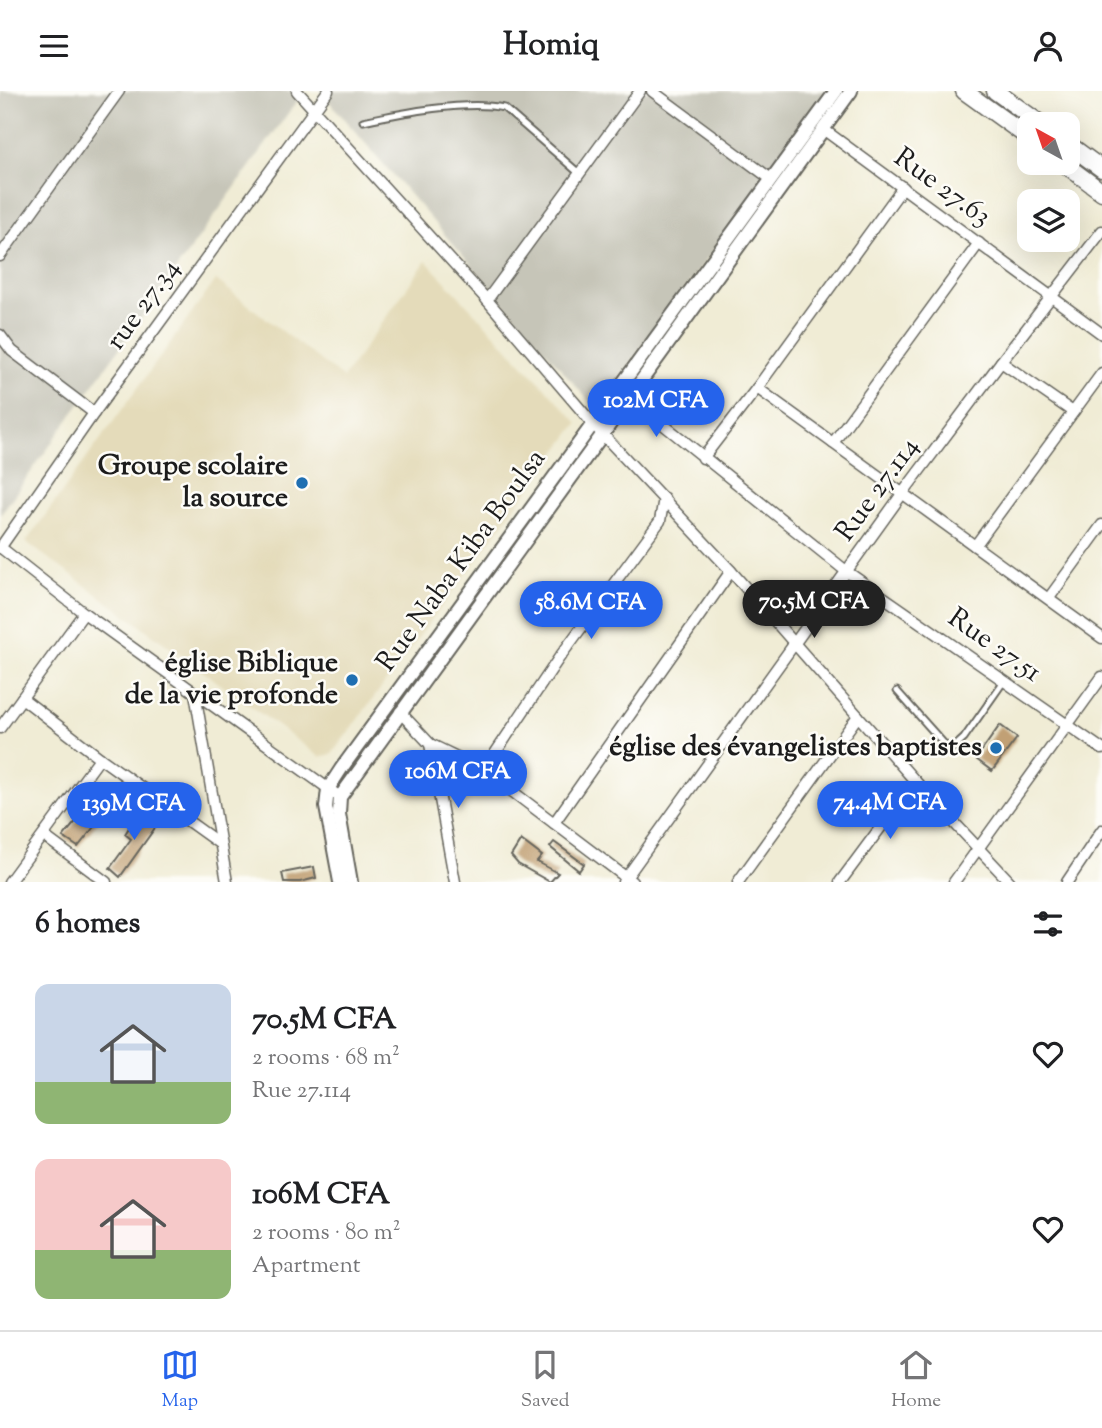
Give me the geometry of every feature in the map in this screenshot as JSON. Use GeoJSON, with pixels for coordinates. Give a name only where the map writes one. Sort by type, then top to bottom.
{"type":"FeatureCollection","features":[{"type":"Feature","properties":{"kind":"main road"},"geometry":{"type":"LineString","coordinates":[[964,91],[1017,129]]}},
{"type":"Feature","properties":{"kind":"main road"},"geometry":{"type":"LineString","coordinates":[[995,91],[1024,112]]}},
{"type":"Feature","properties":{"kind":"main road"},"geometry":{"type":"LineString","coordinates":[[1080,152],[1102,169]]}},
{"type":"Feature","properties":{"kind":"main road"},"geometry":{"type":"LineString","coordinates":[[1079,175],[1102,192]]}},
{"type":"Feature","properties":{"kind":"street"},"geometry":{"type":"LineString","coordinates":[[0,256],[119,91]]}},
{"type":"Feature","properties":{"kind":"street"},"geometry":{"type":"LineString","coordinates":[[297,91],[487,300],[593,423],[794,641],[915,781],[1010,882]]}},
{"type":"Feature","properties":{"kind":"street","name":"rue 27.34"},"geometry":{"type":"LineString","coordinates":[[0,548],[94,413],[328,91]]}},
{"type":"Feature","properties":{"kind":"street"},"geometry":{"type":"LineString","coordinates":[[487,300],[640,91]]}},
{"type":"Feature","properties":{"kind":"street"},"geometry":{"type":"LineString","coordinates":[[652,91],[771,180]]}},
{"type":"Feature","properties":{"kind":"street","name":"Rue Naba Kiba Boulsa"},"geometry":{"type":"LineString","coordinates":[[328,789],[836,91]]}},
{"type":"Feature","properties":{"kind":"street","name":"Rue Naba Kiba Boulsa"},"geometry":{"type":"LineString","coordinates":[[340,797],[851,91]]}},
{"type":"Feature","properties":{"kind":"street","name":"Rue 27.63"},"geometry":{"type":"LineString","coordinates":[[823,129],[1102,334]]}},
{"type":"Feature","properties":{"kind":"street"},"geometry":{"type":"LineString","coordinates":[[703,458],[757,389],[903,187]]}},
{"type":"Feature","properties":{"kind":"street","name":"Rue 27.114"},"geometry":{"type":"LineString","coordinates":[[627,880],[794,641],[1102,231]]}},
{"type":"Feature","properties":{"kind":"street"},"geometry":{"type":"LineString","coordinates":[[833,443],[979,243]]}},
{"type":"Feature","properties":{"kind":"street"},"geometry":{"type":"LineString","coordinates":[[0,335],[12,351],[94,413]]}},
{"type":"Feature","properties":{"kind":"street"},"geometry":{"type":"LineString","coordinates":[[1001,362],[1073,412]]}},
{"type":"Feature","properties":{"kind":"street"},"geometry":{"type":"LineString","coordinates":[[975,546],[1102,373]]}},
{"type":"Feature","properties":{"kind":"street"},"geometry":{"type":"LineString","coordinates":[[757,389],[1102,638]]}},
{"type":"Feature","properties":{"kind":"street","name":"Rue 27.51"},"geometry":{"type":"LineString","coordinates":[[629,397],[846,571],[1102,749]]}},
{"type":"Feature","properties":{"kind":"street"},"geometry":{"type":"LineString","coordinates":[[484,770],[559,658],[660,521],[664,498]]}},
{"type":"Feature","properties":{"kind":"street"},"geometry":{"type":"LineString","coordinates":[[660,521],[677,513]]}},
{"type":"Feature","properties":{"kind":"street"},"geometry":{"type":"LineString","coordinates":[[1049,598],[1102,525]]}},
{"type":"Feature","properties":{"kind":"street"},"geometry":{"type":"LineString","coordinates":[[0,548],[84,613],[340,797],[339,814],[351,882]]}},
{"type":"Feature","properties":{"kind":"street"},"geometry":{"type":"LineString","coordinates":[[554,823],[731,571]]}},
{"type":"Feature","properties":{"kind":"street"},"geometry":{"type":"LineString","coordinates":[[0,728],[84,613]]}},
{"type":"Feature","properties":{"kind":"street"},"geometry":{"type":"LineString","coordinates":[[954,882],[1102,677]]}},
{"type":"Feature","properties":{"kind":"street"},"geometry":{"type":"LineString","coordinates":[[195,693],[227,882]]}},
{"type":"Feature","properties":{"kind":"street"},"geometry":{"type":"LineString","coordinates":[[22,698],[220,844]]}},
{"type":"Feature","properties":{"kind":"street"},"geometry":{"type":"LineString","coordinates":[[400,712],[430,744],[484,770],[627,880]]}},
{"type":"Feature","properties":{"kind":"street"},"geometry":{"type":"LineString","coordinates":[[738,882],[858,716]]}},
{"type":"Feature","properties":{"kind":"street"},"geometry":{"type":"LineString","coordinates":[[430,744],[455,882]]}},
{"type":"Feature","properties":{"kind":"street"},"geometry":{"type":"LineString","coordinates":[[9,882],[100,758]]}},
{"type":"Feature","properties":{"kind":"street"},"geometry":{"type":"LineString","coordinates":[[840,882],[915,781]]}},
{"type":"Feature","properties":{"kind":"street"},"geometry":{"type":"LineString","coordinates":[[328,789],[326,807],[340,882]]}},
{"type":"Feature","properties":{"kind":"street"},"geometry":{"type":"LineString","coordinates":[[1066,882],[1102,830]]}},
{"type":"Feature","properties":{"kind":"street"},"geometry":{"type":"LineString","coordinates":[[44,836],[106,882]]}},
{"type":"Feature","properties":{"kind":"lane"},"geometry":{"type":"LineString","coordinates":[[363,121],[402,113],[492,106],[504,108],[580,174]]}},
{"type":"Feature","properties":{"kind":"lane"},"geometry":{"type":"LineString","coordinates":[[898,691],[947,747],[953,748],[964,738],[1004,681]]}},
{"type":"Feature","properties":{"kind":"shaded area"},"geometry":{"type":"Polygon","coordinates":[[[0,91],[304,91],[0,515],[0,91]]]}},
{"type":"Feature","properties":{"kind":"shaded area"},"geometry":{"type":"Polygon","coordinates":[[[320,91],[831,91],[596,409],[320,91]]]}},
{"type":"Feature","properties":{"kind":"shaded area","name":"Groupe scolaire la source"},"geometry":{"type":"Polygon","coordinates":[[[426,261],[578,423],[332,754],[320,757],[26,542],[216,280],[343,378],[426,261]]]}},
{"type":"Feature","properties":{"kind":"building"},"geometry":{"type":"Polygon","coordinates":[[[1000,725],[1017,738],[992,771],[976,759],[1000,725]]]}},
{"type":"Feature","properties":{"kind":"building"},"geometry":{"type":"Polygon","coordinates":[[[87,808],[101,818],[78,847],[63,837],[87,808]]]}},
{"type":"Feature","properties":{"kind":"building"},"geometry":{"type":"Polygon","coordinates":[[[139,812],[157,825],[120,877],[110,868],[131,839],[125,834],[139,812]]]}},
{"type":"Feature","properties":{"kind":"building"},"geometry":{"type":"Polygon","coordinates":[[[521,840],[542,856],[537,862],[558,873],[550,882],[518,864],[511,856],[521,840]]]}},
{"type":"Feature","properties":{"kind":"building"},"geometry":{"type":"Polygon","coordinates":[[[554,842],[584,864],[579,871],[550,847],[554,842]]]}},
{"type":"Feature","properties":{"kind":"building"},"geometry":{"type":"Polygon","coordinates":[[[314,867],[316,878],[284,882],[282,873],[314,867]]]}},
{"type":"Feature","properties":{"kind":"place","name":"Groupe scolaire la source"},"geometry":{"type":"Point","coordinates":[302,483]}},
{"type":"Feature","properties":{"kind":"place","name":"église Biblique de la vie profonde"},"geometry":{"type":"Point","coordinates":[352,680]}},
{"type":"Feature","properties":{"kind":"place","name":"église des évangelistes baptistes"},"geometry":{"type":"Point","coordinates":[996,748]}}]}
